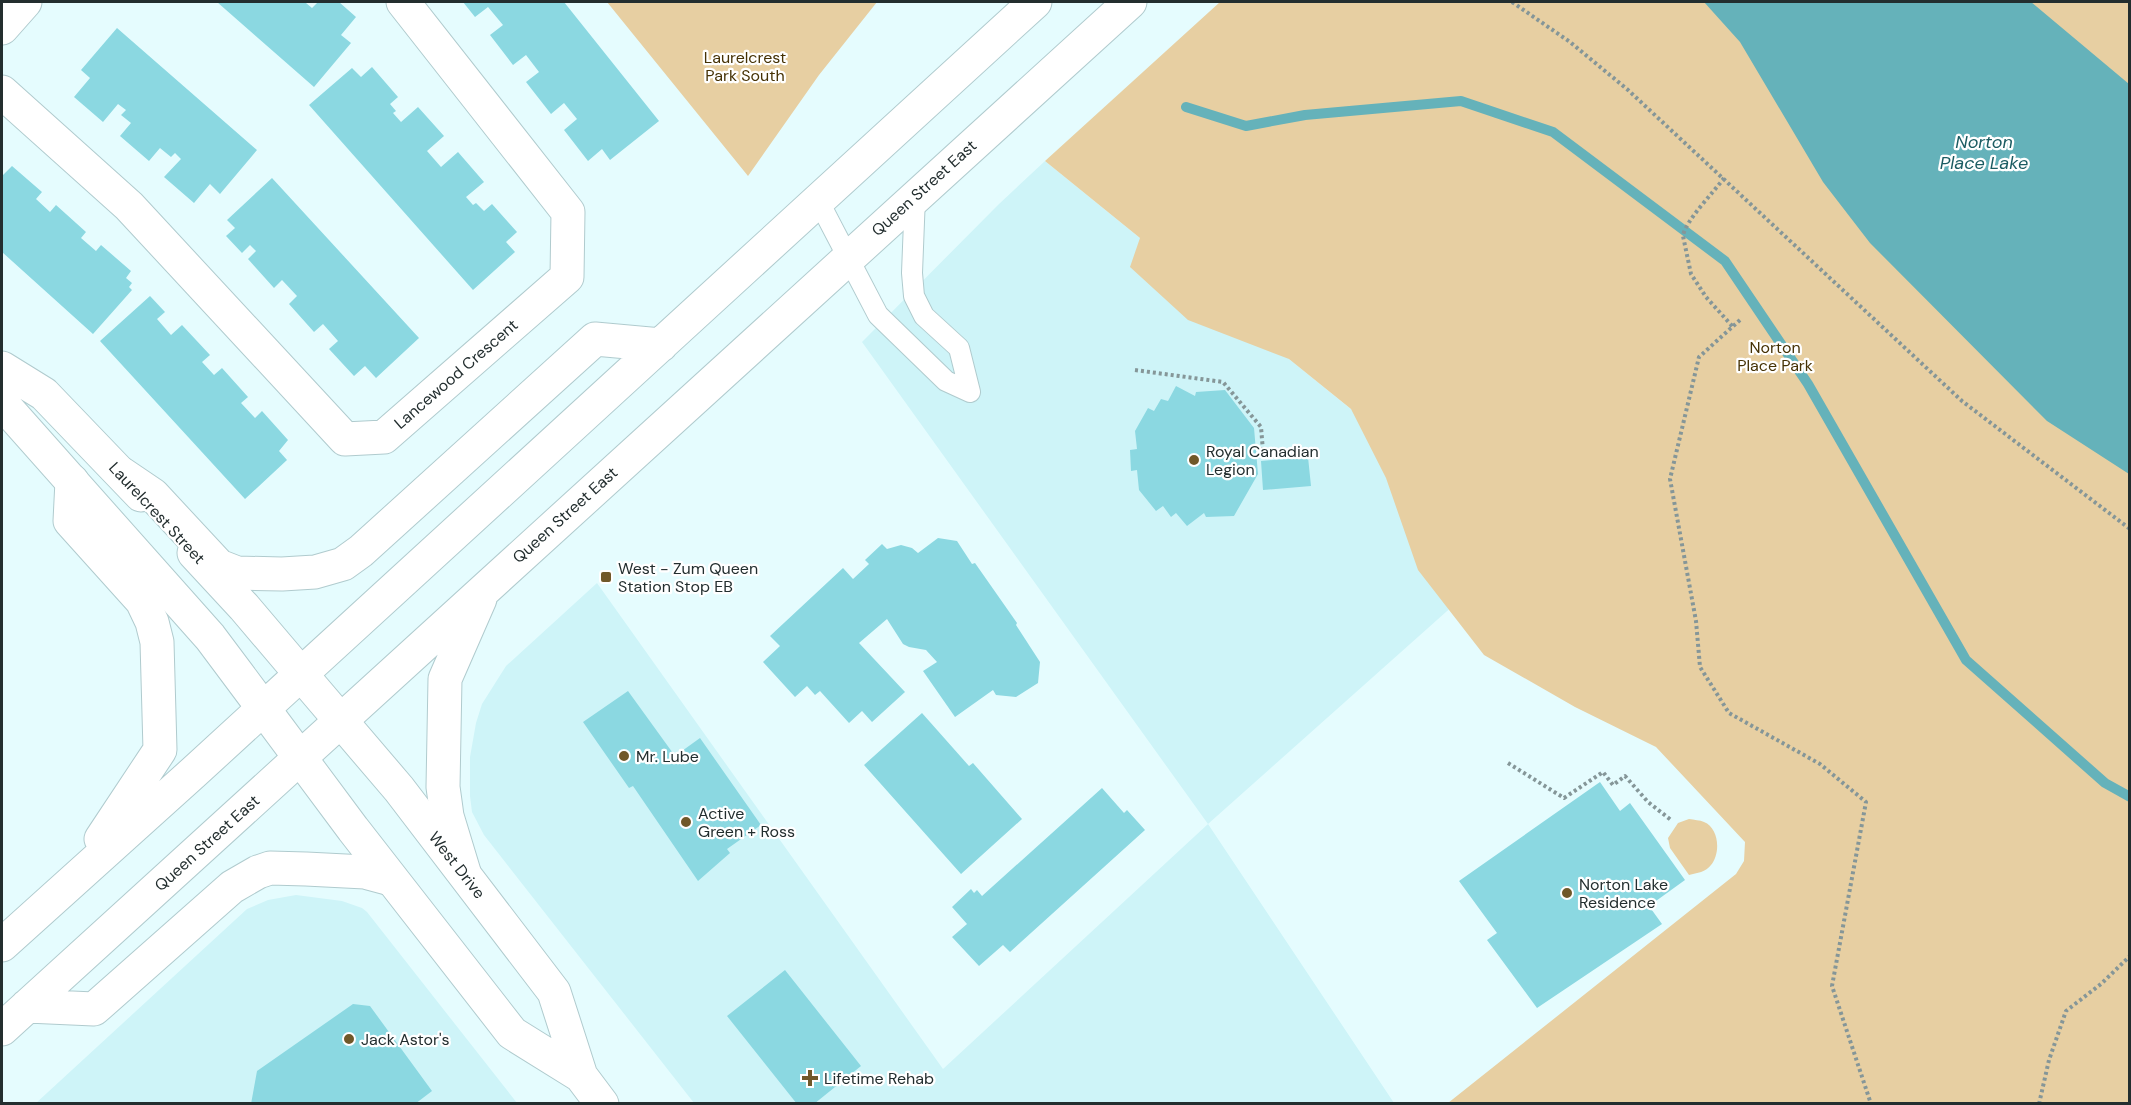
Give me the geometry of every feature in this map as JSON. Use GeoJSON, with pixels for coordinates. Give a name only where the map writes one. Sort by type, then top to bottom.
{"type":"FeatureCollection","features":[{"type":"Feature","properties":{"kind":"main road"},"geometry":{"type":"LineString","coordinates":[[2,28],[25,2]]}},
{"type":"Feature","properties":{"kind":"main road","name":"Lancewood Crescent"},"geometry":{"type":"LineString","coordinates":[[2,92],[129,206],[345,439],[384,437],[567,277],[568,212],[403,2]]}},
{"type":"Feature","properties":{"kind":"main road"},"geometry":{"type":"LineString","coordinates":[[2,945],[1035,2]]}},
{"type":"Feature","properties":{"kind":"main road","name":"Queen Street East"},"geometry":{"type":"LineString","coordinates":[[2,1029],[1130,2]]}},
{"type":"Feature","properties":{"kind":"main road"},"geometry":{"type":"LineString","coordinates":[[122,474],[153,495],[219,566],[237,573],[315,572],[343,564],[361,551],[595,339],[660,345]]}},
{"type":"Feature","properties":{"kind":"main road","name":"Laurelcrest Street"},"geometry":{"type":"LineString","coordinates":[[2,368],[44,394],[122,474],[244,607],[300,673]]}},
{"type":"Feature","properties":{"kind":"main road"},"geometry":{"type":"LineString","coordinates":[[2,403],[210,637],[262,708]]}},
{"type":"Feature","properties":{"kind":"main road"},"geometry":{"type":"LineString","coordinates":[[72,481],[70,521],[142,601],[152,622],[157,642],[160,750],[74,880]]}},
{"type":"Feature","properties":{"kind":"main road"},"geometry":{"type":"LineString","coordinates":[[464,872],[447,816],[443,787],[446,679],[484,589]]}},
{"type":"Feature","properties":{"kind":"main road","name":"West Drive"},"geometry":{"type":"LineString","coordinates":[[300,673],[399,789],[554,992],[581,1076],[602,1104]]}},
{"type":"Feature","properties":{"kind":"main road","name":"West Drive"},"geometry":{"type":"LineString","coordinates":[[262,708],[391,879],[512,1033],[581,1076]]}},
{"type":"Feature","properties":{"kind":"main road"},"geometry":{"type":"LineString","coordinates":[[27,1006],[94,1009],[232,887],[270,868],[365,872],[391,879]]}},
{"type":"Feature","properties":{"kind":"lane"},"geometry":{"type":"LineString","coordinates":[[818,200],[878,315],[946,381],[970,392],[959,348],[924,316],[914,296],[912,273],[915,196]]}},
{"type":"Feature","properties":{"kind":"path"},"geometry":{"type":"LineString","coordinates":[[1512,2],[1570,42],[1628,90],[1962,401],[2130,529]]}},
{"type":"Feature","properties":{"kind":"path"},"geometry":{"type":"LineString","coordinates":[[1724,178],[1683,232],[1691,274],[1706,297],[1733,327]]}},
{"type":"Feature","properties":{"kind":"path"},"geometry":{"type":"LineString","coordinates":[[1740,320],[1699,357],[1670,479],[1696,621],[1700,667],[1729,713],[1820,764],[1866,802],[1832,986],[1871,1104]]}},
{"type":"Feature","properties":{"kind":"path"},"geometry":{"type":"LineString","coordinates":[[1135,370],[1223,382],[1261,427],[1263,451]]}},
{"type":"Feature","properties":{"kind":"path"},"geometry":{"type":"LineString","coordinates":[[1508,764],[1564,798],[1603,772],[1613,785],[1625,776],[1648,802],[1671,820]]}},
{"type":"Feature","properties":{"kind":"path"},"geometry":{"type":"LineString","coordinates":[[2039,1104],[2049,1060],[2066,1011],[2101,984],[2130,956]]}},
{"type":"Feature","properties":{"kind":"shaded area"},"geometry":{"type":"Polygon","coordinates":[[[1045,161],[1368,423],[1492,571],[1208,824],[862,342],[1045,161]]]}},
{"type":"Feature","properties":{"kind":"shaded area"},"geometry":{"type":"Polygon","coordinates":[[[597,583],[943,1069],[1208,824],[1394,1103],[694,1103],[484,835],[472,812],[470,757],[482,704],[506,666],[597,583]]]}},
{"type":"Feature","properties":{"kind":"shaded area"},"geometry":{"type":"Polygon","coordinates":[[[296,895],[342,901],[367,912],[517,1103],[35,1104],[247,909],[268,900],[296,895]]]}},
{"type":"Feature","properties":{"kind":"green space","name":"Laurelcrest Park South"},"geometry":{"type":"Polygon","coordinates":[[[607,2],[877,2],[819,75],[748,176],[607,2]]]}},
{"type":"Feature","properties":{"kind":"green space","name":"Norton Place Park"},"geometry":{"type":"Polygon","coordinates":[[[1220,2],[2129,2],[2129,1103],[1448,1103],[1736,874],[1744,861],[1745,842],[1656,747],[1575,707],[1484,655],[1418,570],[1386,478],[1351,409],[1289,359],[1188,320],[1130,267],[1140,238],[1045,161],[1220,2]]]}},
{"type":"Feature","properties":{"kind":"green space"},"geometry":{"type":"Polygon","coordinates":[[[1689,819],[1702,821],[1709,825],[1715,835],[1717,848],[1714,860],[1709,867],[1689,875],[1670,848],[1668,838],[1678,823],[1689,819]]]}},
{"type":"Feature","properties":{"kind":"water","name":"Norton Place Lake"},"geometry":{"type":"Polygon","coordinates":[[[1704,2],[2031,2],[2129,84],[2129,474],[2047,421],[1870,243],[1823,182],[1740,42],[1704,2]]]}},
{"type":"Feature","properties":{"kind":"building"},"geometry":{"type":"Polygon","coordinates":[[[217,2],[308,2],[306,3],[312,8],[318,2],[339,2],[356,17],[341,35],[351,43],[314,87],[217,2]]]}},
{"type":"Feature","properties":{"kind":"building"},"geometry":{"type":"Polygon","coordinates":[[[463,2],[564,2],[659,121],[610,160],[602,149],[588,161],[564,130],[577,119],[564,103],[551,114],[526,82],[539,72],[526,55],[513,65],[490,35],[503,25],[488,7],[475,17],[463,2]]]}},
{"type":"Feature","properties":{"kind":"building"},"geometry":{"type":"Polygon","coordinates":[[[117,28],[257,150],[220,194],[210,184],[194,203],[164,177],[181,159],[175,153],[171,157],[160,148],[149,161],[120,136],[131,123],[121,115],[126,110],[118,104],[103,122],[74,97],[90,78],[81,70],[117,28]]]}},
{"type":"Feature","properties":{"kind":"building"},"geometry":{"type":"Polygon","coordinates":[[[372,67],[398,97],[390,104],[396,111],[393,113],[401,122],[418,107],[444,136],[427,151],[441,167],[458,152],[484,182],[466,197],[473,205],[476,203],[484,211],[492,204],[517,232],[506,242],[515,252],[473,290],[309,105],[352,68],[361,77],[372,67]]]}},
{"type":"Feature","properties":{"kind":"building"},"geometry":{"type":"Polygon","coordinates":[[[12,166],[42,192],[36,199],[50,212],[56,205],[86,232],[81,238],[96,251],[101,245],[131,271],[126,278],[132,283],[129,287],[132,290],[93,334],[2,252],[2,176],[12,166]]]}},
{"type":"Feature","properties":{"kind":"building"},"geometry":{"type":"Polygon","coordinates":[[[272,178],[419,338],[376,378],[365,366],[354,376],[329,349],[338,341],[323,324],[314,332],[289,304],[297,296],[282,280],[274,288],[248,259],[256,251],[250,245],[242,253],[226,236],[235,228],[227,220],[272,178]]]}},
{"type":"Feature","properties":{"kind":"building"},"geometry":{"type":"Polygon","coordinates":[[[150,296],[165,312],[157,319],[171,335],[182,325],[210,355],[202,362],[214,375],[222,368],[248,397],[241,403],[255,418],[262,411],[288,440],[279,451],[287,460],[245,499],[100,341],[150,296]]]}},
{"type":"Feature","properties":{"kind":"building","name":"Royal Canadian Legion"},"geometry":{"type":"Polygon","coordinates":[[[1176,386],[1195,396],[1196,392],[1225,390],[1254,428],[1258,474],[1234,516],[1206,517],[1204,513],[1187,526],[1176,513],[1171,517],[1163,506],[1156,511],[1139,490],[1137,470],[1131,471],[1130,450],[1137,449],[1135,431],[1148,408],[1154,411],[1161,399],[1168,401],[1176,386]]]}},
{"type":"Feature","properties":{"kind":"building"},"geometry":{"type":"Polygon","coordinates":[[[1308,457],[1311,486],[1263,490],[1261,461],[1308,457]]]}},
{"type":"Feature","properties":{"kind":"building"},"geometry":{"type":"Polygon","coordinates":[[[938,538],[957,541],[1017,623],[1016,625],[1040,662],[1038,683],[1016,697],[996,695],[993,690],[955,717],[923,671],[937,662],[926,650],[903,644],[887,619],[859,643],[905,692],[872,722],[862,711],[849,723],[820,691],[815,695],[807,686],[795,697],[763,662],[780,646],[770,636],[843,568],[853,579],[869,564],[865,560],[882,544],[887,549],[901,545],[912,548],[918,553],[938,538]]]}},
{"type":"Feature","properties":{"kind":"building"},"geometry":{"type":"Polygon","coordinates":[[[628,691],[675,756],[700,738],[761,825],[727,849],[730,853],[698,881],[633,786],[629,788],[583,722],[628,691]]]}},
{"type":"Feature","properties":{"kind":"building"},"geometry":{"type":"Polygon","coordinates":[[[922,713],[969,766],[973,763],[1022,819],[961,874],[864,765],[922,713]]]}},
{"type":"Feature","properties":{"kind":"building","name":"Norton Lake Residence"},"geometry":{"type":"Polygon","coordinates":[[[1600,782],[1620,811],[1630,803],[1685,880],[1649,906],[1662,924],[1537,1008],[1487,940],[1497,933],[1459,881],[1600,782]]]}},
{"type":"Feature","properties":{"kind":"building"},"geometry":{"type":"Polygon","coordinates":[[[1102,788],[1124,813],[1127,810],[1145,830],[1010,952],[1003,945],[979,966],[952,937],[967,924],[952,907],[971,889],[974,893],[977,890],[982,896],[1102,788]]]}},
{"type":"Feature","properties":{"kind":"building"},"geometry":{"type":"Polygon","coordinates":[[[785,970],[861,1066],[814,1104],[797,1104],[727,1016],[785,970]]]}},
{"type":"Feature","properties":{"kind":"building","name":"Jack Astor's"},"geometry":{"type":"Polygon","coordinates":[[[353,1004],[370,1006],[432,1091],[415,1104],[251,1104],[257,1071],[353,1004]]]}},
{"type":"Feature","properties":{"kind":"waterway"},"geometry":{"type":"LineString","coordinates":[[1186,107],[1246,126],[1305,115],[1461,101],[1553,132],[1725,261],[1808,384],[1966,660],[2105,783],[2130,797]]}},
{"type":"Feature","properties":{"kind":"place","name":"Royal Canadian Legion"},"geometry":{"type":"Point","coordinates":[1194,460]}},
{"type":"Feature","properties":{"kind":"place","name":"West - Zum Queen Station Stop EB"},"geometry":{"type":"Point","coordinates":[606,577]}},
{"type":"Feature","properties":{"kind":"place","name":"Mr. Lube"},"geometry":{"type":"Point","coordinates":[624,756]}},
{"type":"Feature","properties":{"kind":"place","name":"Active Green + Ross"},"geometry":{"type":"Point","coordinates":[686,822]}},
{"type":"Feature","properties":{"kind":"place","name":"Norton Lake Residence"},"geometry":{"type":"Point","coordinates":[1567,893]}},
{"type":"Feature","properties":{"kind":"place","name":"Jack Astor's"},"geometry":{"type":"Point","coordinates":[349,1039]}},
{"type":"Feature","properties":{"kind":"place","name":"Lifetime Rehab"},"geometry":{"type":"Point","coordinates":[810,1078]}}]}
